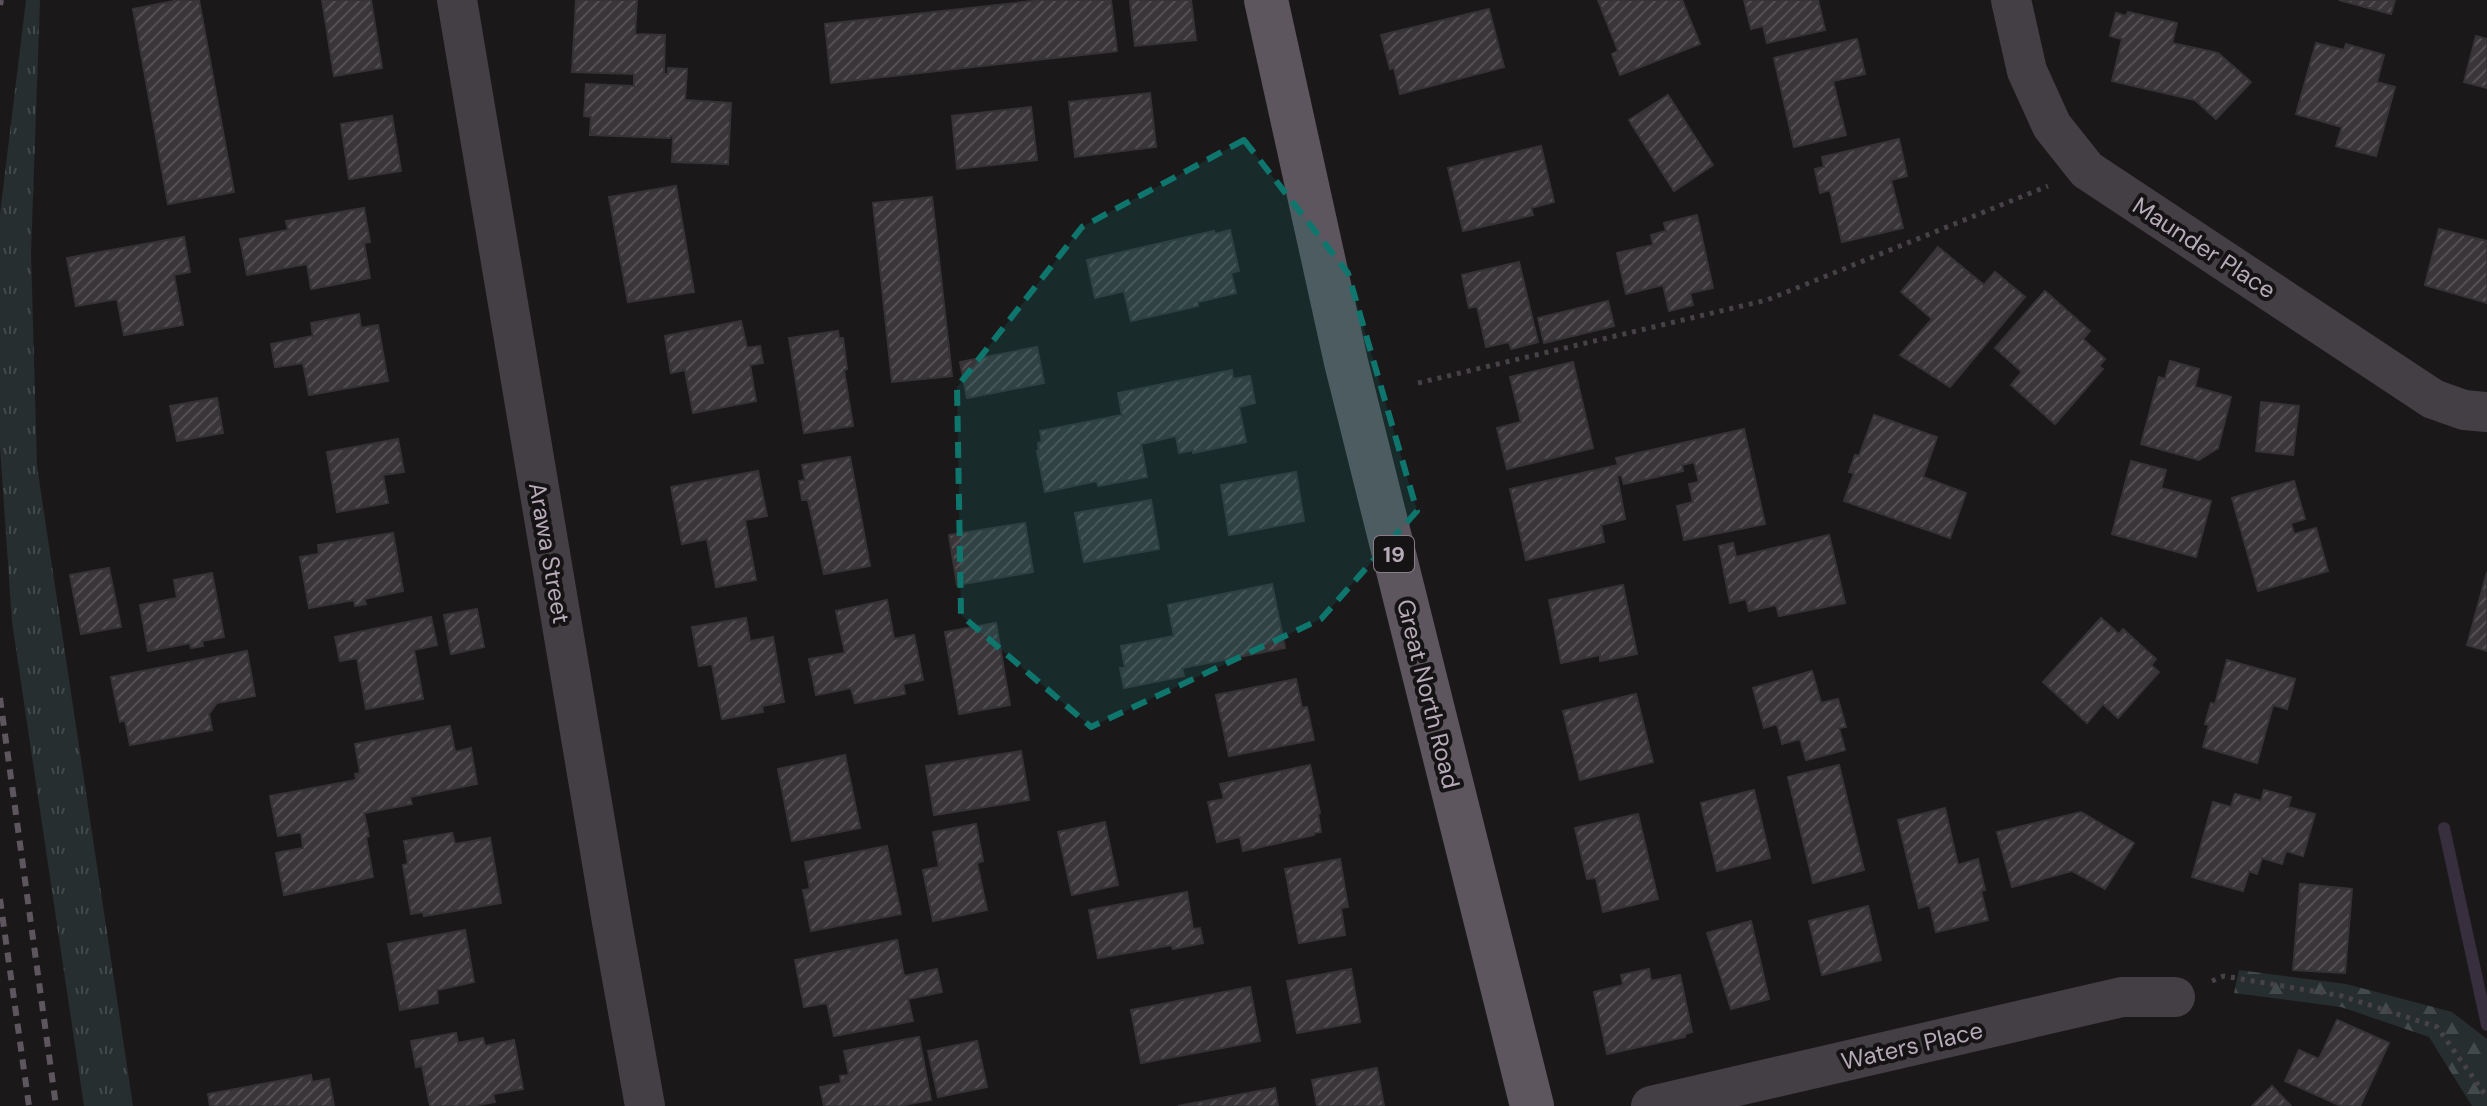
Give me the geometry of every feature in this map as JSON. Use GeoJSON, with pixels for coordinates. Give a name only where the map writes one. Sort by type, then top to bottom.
{"type":"FeatureCollection","features":[{"type":"Feature","properties":{"kind":"main road","name":"Great North Road"},"geometry":{"type":"LineString","coordinates":[[1266,0],[1346,362],[1532,1106]]}},
{"type":"Feature","properties":{"kind":"street","name":"Arawa Street"},"geometry":{"type":"LineString","coordinates":[[457,0],[645,1106]]}},
{"type":"Feature","properties":{"kind":"street","name":"Maunder Place"},"geometry":{"type":"LineString","coordinates":[[2011,0],[2027,71],[2052,126],[2087,170],[2433,399],[2464,410],[2487,412]]}},
{"type":"Feature","properties":{"kind":"street","name":"Waters Place"},"geometry":{"type":"LineString","coordinates":[[1651,1106],[2122,997],[2175,997]]}},
{"type":"Feature","properties":{"kind":"path"},"geometry":{"type":"LineString","coordinates":[[1418,383],[1767,300],[2053,184]]}},
{"type":"Feature","properties":{"kind":"path"},"geometry":{"type":"LineString","coordinates":[[2212,981],[2224,976],[2342,996],[2437,1027],[2487,1097]]}},
{"type":"Feature","properties":{"kind":"highlighted area"},"geometry":{"type":"Polygon","coordinates":[[[1244,140],[1348,273],[1417,511],[1321,619],[1091,727],[961,615],[957,387],[1082,227],[1244,140]]]}},
{"type":"Feature","properties":{"kind":"green space"},"geometry":{"type":"Polygon","coordinates":[[[26,0],[40,0],[31,253],[37,466],[133,1106],[84,1106],[12,622],[0,447],[0,214],[26,0]]]}},
{"type":"Feature","properties":{"kind":"green space"},"geometry":{"type":"Polygon","coordinates":[[[2239,970],[2346,984],[2452,1012],[2487,1039],[2487,1106],[2472,1106],[2429,1037],[2341,1007],[2234,993],[2239,970]]]}},
{"type":"Feature","properties":{"kind":"building"},"geometry":{"type":"Polygon","coordinates":[[[179,0],[199,0],[234,192],[168,204],[133,9],[179,0]]]}},
{"type":"Feature","properties":{"kind":"building"},"geometry":{"type":"Polygon","coordinates":[[[322,0],[371,0],[382,68],[334,76],[322,0]]]}},
{"type":"Feature","properties":{"kind":"building"},"geometry":{"type":"Polygon","coordinates":[[[576,0],[637,0],[635,34],[665,35],[664,74],[668,74],[668,68],[687,69],[685,100],[731,103],[728,164],[672,162],[673,136],[590,135],[591,117],[584,116],[586,84],[634,86],[634,74],[572,72],[576,0]]]}},
{"type":"Feature","properties":{"kind":"building"},"geometry":{"type":"Polygon","coordinates":[[[1042,0],[1111,0],[1117,51],[831,83],[825,24],[1042,0]]]}},
{"type":"Feature","properties":{"kind":"building"},"geometry":{"type":"Polygon","coordinates":[[[1130,0],[1191,0],[1196,40],[1135,46],[1130,0]]]}},
{"type":"Feature","properties":{"kind":"building"},"geometry":{"type":"Polygon","coordinates":[[[1598,0],[1682,0],[1700,44],[1620,75],[1612,54],[1618,51],[1598,0]]]}},
{"type":"Feature","properties":{"kind":"building"},"geometry":{"type":"Polygon","coordinates":[[[1744,0],[1818,0],[1825,30],[1767,43],[1763,26],[1751,29],[1744,0]]]}},
{"type":"Feature","properties":{"kind":"building"},"geometry":{"type":"Polygon","coordinates":[[[2339,0],[2395,0],[2391,14],[2339,0]]]}},
{"type":"Feature","properties":{"kind":"building"},"geometry":{"type":"Polygon","coordinates":[[[1489,9],[1504,67],[1400,94],[1381,35],[1489,9]]]}},
{"type":"Feature","properties":{"kind":"building"},"geometry":{"type":"Polygon","coordinates":[[[2128,12],[2177,23],[2172,43],[2218,53],[2251,82],[2216,119],[2195,100],[2112,81],[2122,39],[2110,36],[2116,13],[2126,16],[2128,12]]]}},
{"type":"Feature","properties":{"kind":"building"},"geometry":{"type":"Polygon","coordinates":[[[2476,36],[2487,39],[2487,88],[2464,82],[2476,36]]]}},
{"type":"Feature","properties":{"kind":"building"},"geometry":{"type":"Polygon","coordinates":[[[1857,39],[1865,74],[1833,81],[1846,135],[1794,147],[1774,58],[1857,39]]]}},
{"type":"Feature","properties":{"kind":"building"},"geometry":{"type":"Polygon","coordinates":[[[2316,43],[2344,50],[2346,44],[2384,55],[2377,82],[2395,87],[2376,156],[2336,146],[2342,127],[2296,114],[2316,43]]]}},
{"type":"Feature","properties":{"kind":"building"},"geometry":{"type":"Polygon","coordinates":[[[1150,93],[1156,147],[1075,157],[1069,102],[1150,93]]]}},
{"type":"Feature","properties":{"kind":"building"},"geometry":{"type":"Polygon","coordinates":[[[1668,95],[1713,165],[1674,191],[1629,120],[1668,95]]]}},
{"type":"Feature","properties":{"kind":"building"},"geometry":{"type":"Polygon","coordinates":[[[1031,107],[1037,160],[957,169],[952,116],[1031,107]]]}},
{"type":"Feature","properties":{"kind":"building"},"geometry":{"type":"Polygon","coordinates":[[[392,116],[401,171],[349,179],[341,124],[392,116]]]}},
{"type":"Feature","properties":{"kind":"building"},"geometry":{"type":"Polygon","coordinates":[[[1899,139],[1907,176],[1891,180],[1903,228],[1842,242],[1830,190],[1820,193],[1815,169],[1824,167],[1822,157],[1899,139]]]}},
{"type":"Feature","properties":{"kind":"building"},"geometry":{"type":"Polygon","coordinates":[[[1541,146],[1554,202],[1531,208],[1533,215],[1463,231],[1448,168],[1541,146]]]}},
{"type":"Feature","properties":{"kind":"building"},"geometry":{"type":"Polygon","coordinates":[[[676,186],[694,292],[628,302],[609,197],[676,186]]]}},
{"type":"Feature","properties":{"kind":"building"},"geometry":{"type":"Polygon","coordinates":[[[932,197],[952,376],[892,382],[873,203],[932,197]]]}},
{"type":"Feature","properties":{"kind":"building"},"geometry":{"type":"Polygon","coordinates":[[[364,208],[370,242],[364,243],[370,278],[311,289],[307,264],[247,275],[240,239],[288,230],[286,221],[364,208]]]}},
{"type":"Feature","properties":{"kind":"building"},"geometry":{"type":"Polygon","coordinates":[[[1697,215],[1713,288],[1690,293],[1693,305],[1669,311],[1663,285],[1626,294],[1617,253],[1653,245],[1651,235],[1666,231],[1664,223],[1697,215]]]}},
{"type":"Feature","properties":{"kind":"building"},"geometry":{"type":"Polygon","coordinates":[[[2439,229],[2487,241],[2487,303],[2425,285],[2439,229]]]}},
{"type":"Feature","properties":{"kind":"building"},"geometry":{"type":"Polygon","coordinates":[[[1230,230],[1239,271],[1231,273],[1236,293],[1198,302],[1198,306],[1131,321],[1124,291],[1095,298],[1087,260],[1230,230]]]}},
{"type":"Feature","properties":{"kind":"building"},"geometry":{"type":"Polygon","coordinates":[[[184,237],[190,272],[174,275],[183,325],[124,335],[117,299],[76,306],[67,258],[184,237]]]}},
{"type":"Feature","properties":{"kind":"building"},"geometry":{"type":"Polygon","coordinates":[[[1938,247],[1984,285],[1995,272],[2025,297],[1950,387],[1900,355],[1932,319],[1901,292],[1938,247]]]}},
{"type":"Feature","properties":{"kind":"building"},"geometry":{"type":"Polygon","coordinates":[[[1519,262],[1538,342],[1511,349],[1509,342],[1486,347],[1477,306],[1469,308],[1462,275],[1519,262]]]}},
{"type":"Feature","properties":{"kind":"building"},"geometry":{"type":"Polygon","coordinates":[[[2045,291],[2090,331],[2083,339],[2105,359],[2099,366],[2103,369],[2055,424],[2011,385],[2022,372],[1995,348],[2045,291]]]}},
{"type":"Feature","properties":{"kind":"building"},"geometry":{"type":"Polygon","coordinates":[[[1608,301],[1614,326],[1544,343],[1538,318],[1608,301]]]}},
{"type":"Feature","properties":{"kind":"building"},"geometry":{"type":"Polygon","coordinates":[[[359,314],[361,328],[378,325],[388,381],[309,395],[303,363],[275,367],[271,344],[313,336],[311,323],[359,314]]]}},
{"type":"Feature","properties":{"kind":"building"},"geometry":{"type":"Polygon","coordinates":[[[741,321],[747,348],[760,346],[763,363],[750,365],[756,401],[693,413],[685,370],[671,373],[665,336],[741,321]]]}},
{"type":"Feature","properties":{"kind":"building"},"geometry":{"type":"Polygon","coordinates":[[[838,331],[839,338],[843,338],[847,369],[844,370],[853,426],[804,433],[789,338],[838,331]]]}},
{"type":"Feature","properties":{"kind":"building"},"geometry":{"type":"Polygon","coordinates":[[[1037,347],[1044,383],[967,398],[960,362],[1037,347]]]}},
{"type":"Feature","properties":{"kind":"building"},"geometry":{"type":"Polygon","coordinates":[[[2170,361],[2199,369],[2195,387],[2231,397],[2218,448],[2199,460],[2141,444],[2159,377],[2165,379],[2170,361]]]}},
{"type":"Feature","properties":{"kind":"building"},"geometry":{"type":"Polygon","coordinates":[[[1573,362],[1593,448],[1507,469],[1497,428],[1521,422],[1510,377],[1573,362]]]}},
{"type":"Feature","properties":{"kind":"building"},"geometry":{"type":"Polygon","coordinates":[[[1232,370],[1233,379],[1250,376],[1255,403],[1239,407],[1246,442],[1193,453],[1193,450],[1179,453],[1176,436],[1141,444],[1147,477],[1098,486],[1097,481],[1045,492],[1037,451],[1038,443],[1042,442],[1040,431],[1122,415],[1118,393],[1232,370]]]}},
{"type":"Feature","properties":{"kind":"building"},"geometry":{"type":"Polygon","coordinates":[[[217,398],[223,433],[177,441],[170,406],[217,398]]]}},
{"type":"Feature","properties":{"kind":"building"},"geometry":{"type":"Polygon","coordinates":[[[2261,402],[2299,406],[2293,455],[2256,451],[2261,402]]]}},
{"type":"Feature","properties":{"kind":"building"},"geometry":{"type":"Polygon","coordinates":[[[1874,415],[1937,437],[1923,477],[1966,493],[1950,538],[1844,501],[1854,473],[1849,472],[1855,455],[1859,456],[1874,415]]]}},
{"type":"Feature","properties":{"kind":"building"},"geometry":{"type":"Polygon","coordinates":[[[1744,429],[1765,524],[1684,540],[1677,506],[1693,502],[1689,484],[1699,482],[1694,462],[1682,465],[1683,471],[1624,484],[1621,475],[1617,475],[1625,519],[1601,525],[1604,542],[1526,560],[1510,489],[1618,465],[1616,458],[1744,429]]]}},
{"type":"Feature","properties":{"kind":"building"},"geometry":{"type":"Polygon","coordinates":[[[398,439],[404,472],[383,475],[388,503],[337,512],[327,452],[398,439]]]}},
{"type":"Feature","properties":{"kind":"building"},"geometry":{"type":"Polygon","coordinates":[[[850,457],[870,566],[824,574],[808,500],[802,500],[799,481],[805,480],[802,465],[850,457]]]}},
{"type":"Feature","properties":{"kind":"building"},"geometry":{"type":"Polygon","coordinates":[[[2131,461],[2166,470],[2161,488],[2211,501],[2196,557],[2112,534],[2131,461]]]}},
{"type":"Feature","properties":{"kind":"building"},"geometry":{"type":"Polygon","coordinates":[[[758,471],[767,516],[745,520],[756,580],[716,587],[707,539],[682,544],[671,487],[758,471]]]}},
{"type":"Feature","properties":{"kind":"building"},"geometry":{"type":"Polygon","coordinates":[[[1296,472],[1304,521],[1229,535],[1221,485],[1296,472]]]}},
{"type":"Feature","properties":{"kind":"building"},"geometry":{"type":"Polygon","coordinates":[[[2294,481],[2305,519],[2291,523],[2294,534],[2316,528],[2328,571],[2258,591],[2232,498],[2294,481]]]}},
{"type":"Feature","properties":{"kind":"building"},"geometry":{"type":"Polygon","coordinates":[[[1151,500],[1159,549],[1084,562],[1075,513],[1151,500]]]}},
{"type":"Feature","properties":{"kind":"building"},"geometry":{"type":"Polygon","coordinates":[[[1025,523],[1033,572],[957,585],[949,535],[1025,523]]]}},
{"type":"Feature","properties":{"kind":"building"},"geometry":{"type":"Polygon","coordinates":[[[393,533],[403,591],[364,599],[366,604],[355,606],[354,600],[309,608],[300,557],[319,554],[318,545],[393,533]]]}},
{"type":"Feature","properties":{"kind":"building"},"geometry":{"type":"Polygon","coordinates":[[[1829,535],[1845,603],[1779,616],[1776,605],[1749,611],[1746,599],[1730,603],[1719,546],[1733,543],[1736,557],[1829,535]]]}},
{"type":"Feature","properties":{"kind":"building"},"geometry":{"type":"Polygon","coordinates":[[[109,568],[121,627],[81,634],[70,575],[109,568]]]}},
{"type":"Feature","properties":{"kind":"building"},"geometry":{"type":"Polygon","coordinates":[[[2487,572],[2487,651],[2467,645],[2487,572]]]}},
{"type":"Feature","properties":{"kind":"building"},"geometry":{"type":"Polygon","coordinates":[[[212,573],[224,637],[202,641],[203,646],[191,648],[190,643],[148,651],[140,605],[177,598],[174,580],[212,573]]]}},
{"type":"Feature","properties":{"kind":"building"},"geometry":{"type":"Polygon","coordinates":[[[1272,584],[1285,648],[1182,668],[1184,676],[1124,688],[1120,668],[1125,668],[1121,646],[1174,636],[1168,605],[1272,584]]]}},
{"type":"Feature","properties":{"kind":"building"},"geometry":{"type":"Polygon","coordinates":[[[1623,585],[1637,654],[1600,661],[1600,655],[1561,663],[1549,600],[1623,585]]]}},
{"type":"Feature","properties":{"kind":"building"},"geometry":{"type":"Polygon","coordinates":[[[887,600],[894,639],[914,635],[923,680],[903,684],[905,694],[855,703],[851,688],[816,695],[809,659],[845,653],[836,611],[887,600]]]}},
{"type":"Feature","properties":{"kind":"building"},"geometry":{"type":"Polygon","coordinates":[[[477,609],[484,647],[451,654],[444,615],[477,609]]]}},
{"type":"Feature","properties":{"kind":"building"},"geometry":{"type":"Polygon","coordinates":[[[431,617],[437,645],[414,650],[423,699],[366,709],[357,658],[340,661],[335,637],[431,617]]]}},
{"type":"Feature","properties":{"kind":"building"},"geometry":{"type":"Polygon","coordinates":[[[746,618],[750,641],[773,637],[784,702],[762,706],[763,712],[722,719],[712,664],[699,666],[692,627],[746,618]]]}},
{"type":"Feature","properties":{"kind":"building"},"geometry":{"type":"Polygon","coordinates":[[[2101,618],[2119,634],[2123,629],[2156,659],[2151,665],[2159,672],[2118,718],[2103,704],[2087,723],[2043,682],[2101,618]]]}},
{"type":"Feature","properties":{"kind":"building"},"geometry":{"type":"Polygon","coordinates":[[[996,623],[1010,705],[959,714],[945,632],[996,623]]]}},
{"type":"Feature","properties":{"kind":"building"},"geometry":{"type":"Polygon","coordinates":[[[247,651],[255,696],[217,703],[209,714],[212,730],[130,745],[125,720],[120,722],[111,677],[247,651]]]}},
{"type":"Feature","properties":{"kind":"building"},"geometry":{"type":"Polygon","coordinates":[[[2227,660],[2295,679],[2287,709],[2273,705],[2257,763],[2203,747],[2209,725],[2205,724],[2211,703],[2215,704],[2227,660]]]}},
{"type":"Feature","properties":{"kind":"building"},"geometry":{"type":"Polygon","coordinates":[[[1812,671],[1821,703],[1838,699],[1846,727],[1839,728],[1845,750],[1806,760],[1800,739],[1782,744],[1777,724],[1764,728],[1753,688],[1812,671]]]}},
{"type":"Feature","properties":{"kind":"building"},"geometry":{"type":"Polygon","coordinates":[[[1296,679],[1302,708],[1307,707],[1314,740],[1229,756],[1216,695],[1296,679]]]}},
{"type":"Feature","properties":{"kind":"building"},"geometry":{"type":"Polygon","coordinates":[[[1636,694],[1653,762],[1580,780],[1563,711],[1636,694]]]}},
{"type":"Feature","properties":{"kind":"building"},"geometry":{"type":"Polygon","coordinates":[[[450,726],[455,752],[471,748],[477,784],[410,797],[412,804],[364,813],[373,877],[284,895],[276,853],[303,848],[301,832],[278,836],[270,796],[356,780],[355,774],[360,773],[355,744],[450,726]]]}},
{"type":"Feature","properties":{"kind":"building"},"geometry":{"type":"Polygon","coordinates":[[[1021,751],[1029,800],[934,815],[926,766],[1021,751]]]}},
{"type":"Feature","properties":{"kind":"building"},"geometry":{"type":"Polygon","coordinates":[[[845,755],[860,828],[792,841],[778,769],[845,755]]]}},
{"type":"Feature","properties":{"kind":"building"},"geometry":{"type":"Polygon","coordinates":[[[1310,765],[1321,832],[1243,851],[1240,837],[1217,842],[1208,802],[1224,799],[1220,784],[1310,765]]]}},
{"type":"Feature","properties":{"kind":"building"},"geometry":{"type":"Polygon","coordinates":[[[1839,765],[1864,870],[1813,883],[1788,777],[1839,765]]]}},
{"type":"Feature","properties":{"kind":"building"},"geometry":{"type":"Polygon","coordinates":[[[1754,790],[1770,858],[1717,871],[1701,803],[1754,790]]]}},
{"type":"Feature","properties":{"kind":"building"},"geometry":{"type":"Polygon","coordinates":[[[2264,790],[2291,797],[2288,807],[2315,814],[2303,856],[2286,851],[2282,864],[2262,858],[2257,874],[2249,871],[2243,891],[2192,877],[2213,802],[2231,807],[2235,794],[2261,801],[2264,790]]]}},
{"type":"Feature","properties":{"kind":"building"},"geometry":{"type":"Polygon","coordinates":[[[1945,808],[1958,865],[1978,859],[1988,920],[1936,932],[1930,905],[1919,908],[1898,820],[1945,808]]]}},
{"type":"Feature","properties":{"kind":"building"},"geometry":{"type":"Polygon","coordinates":[[[2081,812],[2134,843],[2105,889],[2072,871],[2012,887],[1997,832],[2081,812]]]}},
{"type":"Feature","properties":{"kind":"building"},"geometry":{"type":"Polygon","coordinates":[[[1638,814],[1658,899],[1603,912],[1596,878],[1587,879],[1575,828],[1638,814]]]}},
{"type":"Feature","properties":{"kind":"building"},"geometry":{"type":"Polygon","coordinates":[[[1105,822],[1118,885],[1072,895],[1058,832],[1105,822]]]}},
{"type":"Feature","properties":{"kind":"building"},"geometry":{"type":"Polygon","coordinates":[[[976,824],[983,861],[977,863],[987,910],[933,921],[923,870],[939,867],[933,832],[976,824]]]}},
{"type":"Feature","properties":{"kind":"building"},"geometry":{"type":"Polygon","coordinates":[[[452,833],[455,844],[490,838],[501,903],[424,916],[423,912],[411,914],[403,865],[408,864],[404,841],[452,833]]]}},
{"type":"Feature","properties":{"kind":"building"},"geometry":{"type":"Polygon","coordinates":[[[887,846],[901,914],[811,931],[803,890],[810,889],[805,862],[887,846]]]}},
{"type":"Feature","properties":{"kind":"building"},"geometry":{"type":"Polygon","coordinates":[[[1340,859],[1348,907],[1341,908],[1345,935],[1299,943],[1285,869],[1340,859]]]}},
{"type":"Feature","properties":{"kind":"building"},"geometry":{"type":"Polygon","coordinates":[[[2300,884],[2352,889],[2345,973],[2293,970],[2300,884]]]}},
{"type":"Feature","properties":{"kind":"building"},"geometry":{"type":"Polygon","coordinates":[[[1187,892],[1193,929],[1200,928],[1203,943],[1173,949],[1172,945],[1098,958],[1089,910],[1187,892]]]}},
{"type":"Feature","properties":{"kind":"building"},"geometry":{"type":"Polygon","coordinates":[[[1868,906],[1881,960],[1822,975],[1809,921],[1868,906]]]}},
{"type":"Feature","properties":{"kind":"building"},"geometry":{"type":"Polygon","coordinates":[[[1751,921],[1769,999],[1731,1009],[1707,933],[1751,921]]]}},
{"type":"Feature","properties":{"kind":"building"},"geometry":{"type":"Polygon","coordinates":[[[465,930],[474,982],[437,990],[438,1003],[400,1010],[388,944],[465,930]]]}},
{"type":"Feature","properties":{"kind":"building"},"geometry":{"type":"Polygon","coordinates":[[[897,940],[904,976],[937,969],[942,992],[908,999],[913,1021],[834,1036],[827,1003],[804,1007],[795,960],[897,940]]]}},
{"type":"Feature","properties":{"kind":"building"},"geometry":{"type":"Polygon","coordinates":[[[1351,969],[1360,1022],[1297,1033],[1287,981],[1351,969]]]}},
{"type":"Feature","properties":{"kind":"building"},"geometry":{"type":"Polygon","coordinates":[[[1649,969],[1651,981],[1680,975],[1692,1032],[1685,1034],[1685,1037],[1607,1054],[1594,992],[1623,985],[1621,975],[1649,969]]]}},
{"type":"Feature","properties":{"kind":"building"},"geometry":{"type":"Polygon","coordinates":[[[1250,987],[1260,1041],[1141,1063],[1131,1010],[1250,987]]]}},
{"type":"Feature","properties":{"kind":"building"},"geometry":{"type":"Polygon","coordinates":[[[2337,1020],[2389,1043],[2360,1106],[2341,1106],[2285,1081],[2299,1050],[2319,1059],[2337,1020]]]}},
{"type":"Feature","properties":{"kind":"building"},"geometry":{"type":"Polygon","coordinates":[[[456,1033],[458,1043],[483,1038],[485,1046],[514,1040],[523,1089],[493,1094],[495,1102],[472,1106],[430,1106],[422,1066],[416,1067],[411,1041],[456,1033]]]}},
{"type":"Feature","properties":{"kind":"building"},"geometry":{"type":"Polygon","coordinates":[[[919,1037],[931,1100],[899,1106],[824,1106],[820,1087],[841,1083],[840,1076],[849,1075],[844,1051],[919,1037]]]}},
{"type":"Feature","properties":{"kind":"building"},"geometry":{"type":"Polygon","coordinates":[[[977,1041],[987,1087],[938,1097],[928,1051],[977,1041]]]}},
{"type":"Feature","properties":{"kind":"building"},"geometry":{"type":"Polygon","coordinates":[[[1377,1068],[1384,1106],[1317,1106],[1312,1080],[1377,1068]]]}},
{"type":"Feature","properties":{"kind":"building"},"geometry":{"type":"Polygon","coordinates":[[[311,1075],[312,1082],[329,1079],[334,1106],[210,1106],[208,1094],[311,1075]]]}},
{"type":"Feature","properties":{"kind":"building"},"geometry":{"type":"Polygon","coordinates":[[[2272,1086],[2291,1106],[2252,1106],[2272,1086]]]}},
{"type":"Feature","properties":{"kind":"building"},"geometry":{"type":"Polygon","coordinates":[[[1275,1088],[1278,1106],[1178,1106],[1275,1088]]]}},
{"type":"Feature","properties":{"kind":"waterway"},"geometry":{"type":"LineString","coordinates":[[2444,828],[2487,1025]]}},
{"type":"Feature","properties":{"kind":"railway"},"geometry":{"type":"LineString","coordinates":[[0,5],[1,0]]}},
{"type":"Feature","properties":{"kind":"railway"},"geometry":{"type":"LineString","coordinates":[[0,698],[56,1106]]}},
{"type":"Feature","properties":{"kind":"railway"},"geometry":{"type":"LineString","coordinates":[[0,899],[29,1106]]}}]}
